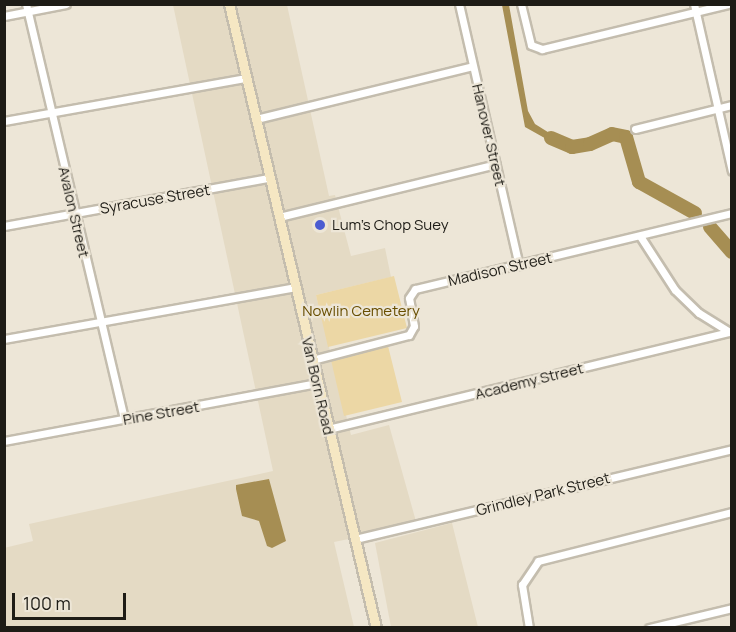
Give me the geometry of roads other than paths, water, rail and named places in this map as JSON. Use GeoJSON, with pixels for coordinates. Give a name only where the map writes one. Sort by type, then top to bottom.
{"type":"FeatureCollection","features":[{"type":"Feature","properties":{"kind":"main road","name":"Van Born Road"},"geometry":{"type":"LineString","coordinates":[[229,4],[376,627]]}},
{"type":"Feature","properties":{"kind":"street"},"geometry":{"type":"LineString","coordinates":[[4,16],[27,8],[66,4]]}},
{"type":"Feature","properties":{"kind":"street","name":"Hanover Street"},"geometry":{"type":"LineString","coordinates":[[459,4],[519,265]]}},
{"type":"Feature","properties":{"kind":"street"},"geometry":{"type":"LineString","coordinates":[[521,4],[534,47],[696,13],[728,4]]}},
{"type":"Feature","properties":{"kind":"street"},"geometry":{"type":"LineString","coordinates":[[694,4],[732,171]]}},
{"type":"Feature","properties":{"kind":"street","name":"Avalon Street"},"geometry":{"type":"LineString","coordinates":[[27,8],[124,419]]}},
{"type":"Feature","properties":{"kind":"street"},"geometry":{"type":"LineString","coordinates":[[256,120],[473,66]]}},
{"type":"Feature","properties":{"kind":"street"},"geometry":{"type":"LineString","coordinates":[[4,121],[246,78]]}},
{"type":"Feature","properties":{"kind":"street"},"geometry":{"type":"LineString","coordinates":[[635,129],[732,105]]}},
{"type":"Feature","properties":{"kind":"street"},"geometry":{"type":"LineString","coordinates":[[279,217],[496,164]]}},
{"type":"Feature","properties":{"kind":"street","name":"Syracuse Street"},"geometry":{"type":"LineString","coordinates":[[4,226],[269,178]]}},
{"type":"Feature","properties":{"kind":"street","name":"Madison Street"},"geometry":{"type":"LineString","coordinates":[[312,360],[410,335],[414,326],[409,298],[415,290],[732,213]]}},
{"type":"Feature","properties":{"kind":"street"},"geometry":{"type":"LineString","coordinates":[[640,236],[675,290],[699,313],[730,332]]}},
{"type":"Feature","properties":{"kind":"street"},"geometry":{"type":"LineString","coordinates":[[4,339],[295,287]]}},
{"type":"Feature","properties":{"kind":"street","name":"Academy Street"},"geometry":{"type":"LineString","coordinates":[[328,429],[730,332]]}},
{"type":"Feature","properties":{"kind":"street","name":"Pine Street"},"geometry":{"type":"LineString","coordinates":[[4,441],[318,384]]}},
{"type":"Feature","properties":{"kind":"street","name":"Grindley Park Street"},"geometry":{"type":"LineString","coordinates":[[355,540],[732,449]]}},
{"type":"Feature","properties":{"kind":"street"},"geometry":{"type":"LineString","coordinates":[[529,627],[521,591],[528,571],[548,556],[732,512]]}},
{"type":"Feature","properties":{"kind":"street"},"geometry":{"type":"LineString","coordinates":[[649,627],[732,608]]}},
{"type":"Feature","properties":{"kind":"waterway"},"geometry":{"type":"LineString","coordinates":[[551,138],[572,147],[590,144],[612,134],[626,137],[639,182],[695,213]]}},
{"type":"Feature","properties":{"kind":"waterway"},"geometry":{"type":"LineString","coordinates":[[710,227],[732,252]]}},
{"type":"Feature","properties":{"kind":"place","name":"Lum's Chop Suey"},"geometry":{"type":"Point","coordinates":[320,225]}},
{"type":"Feature","properties":{"kind":"park label","name":"Nowlin Cemetery"},"geometry":{"type":"Point","coordinates":[361,311]}}]}
